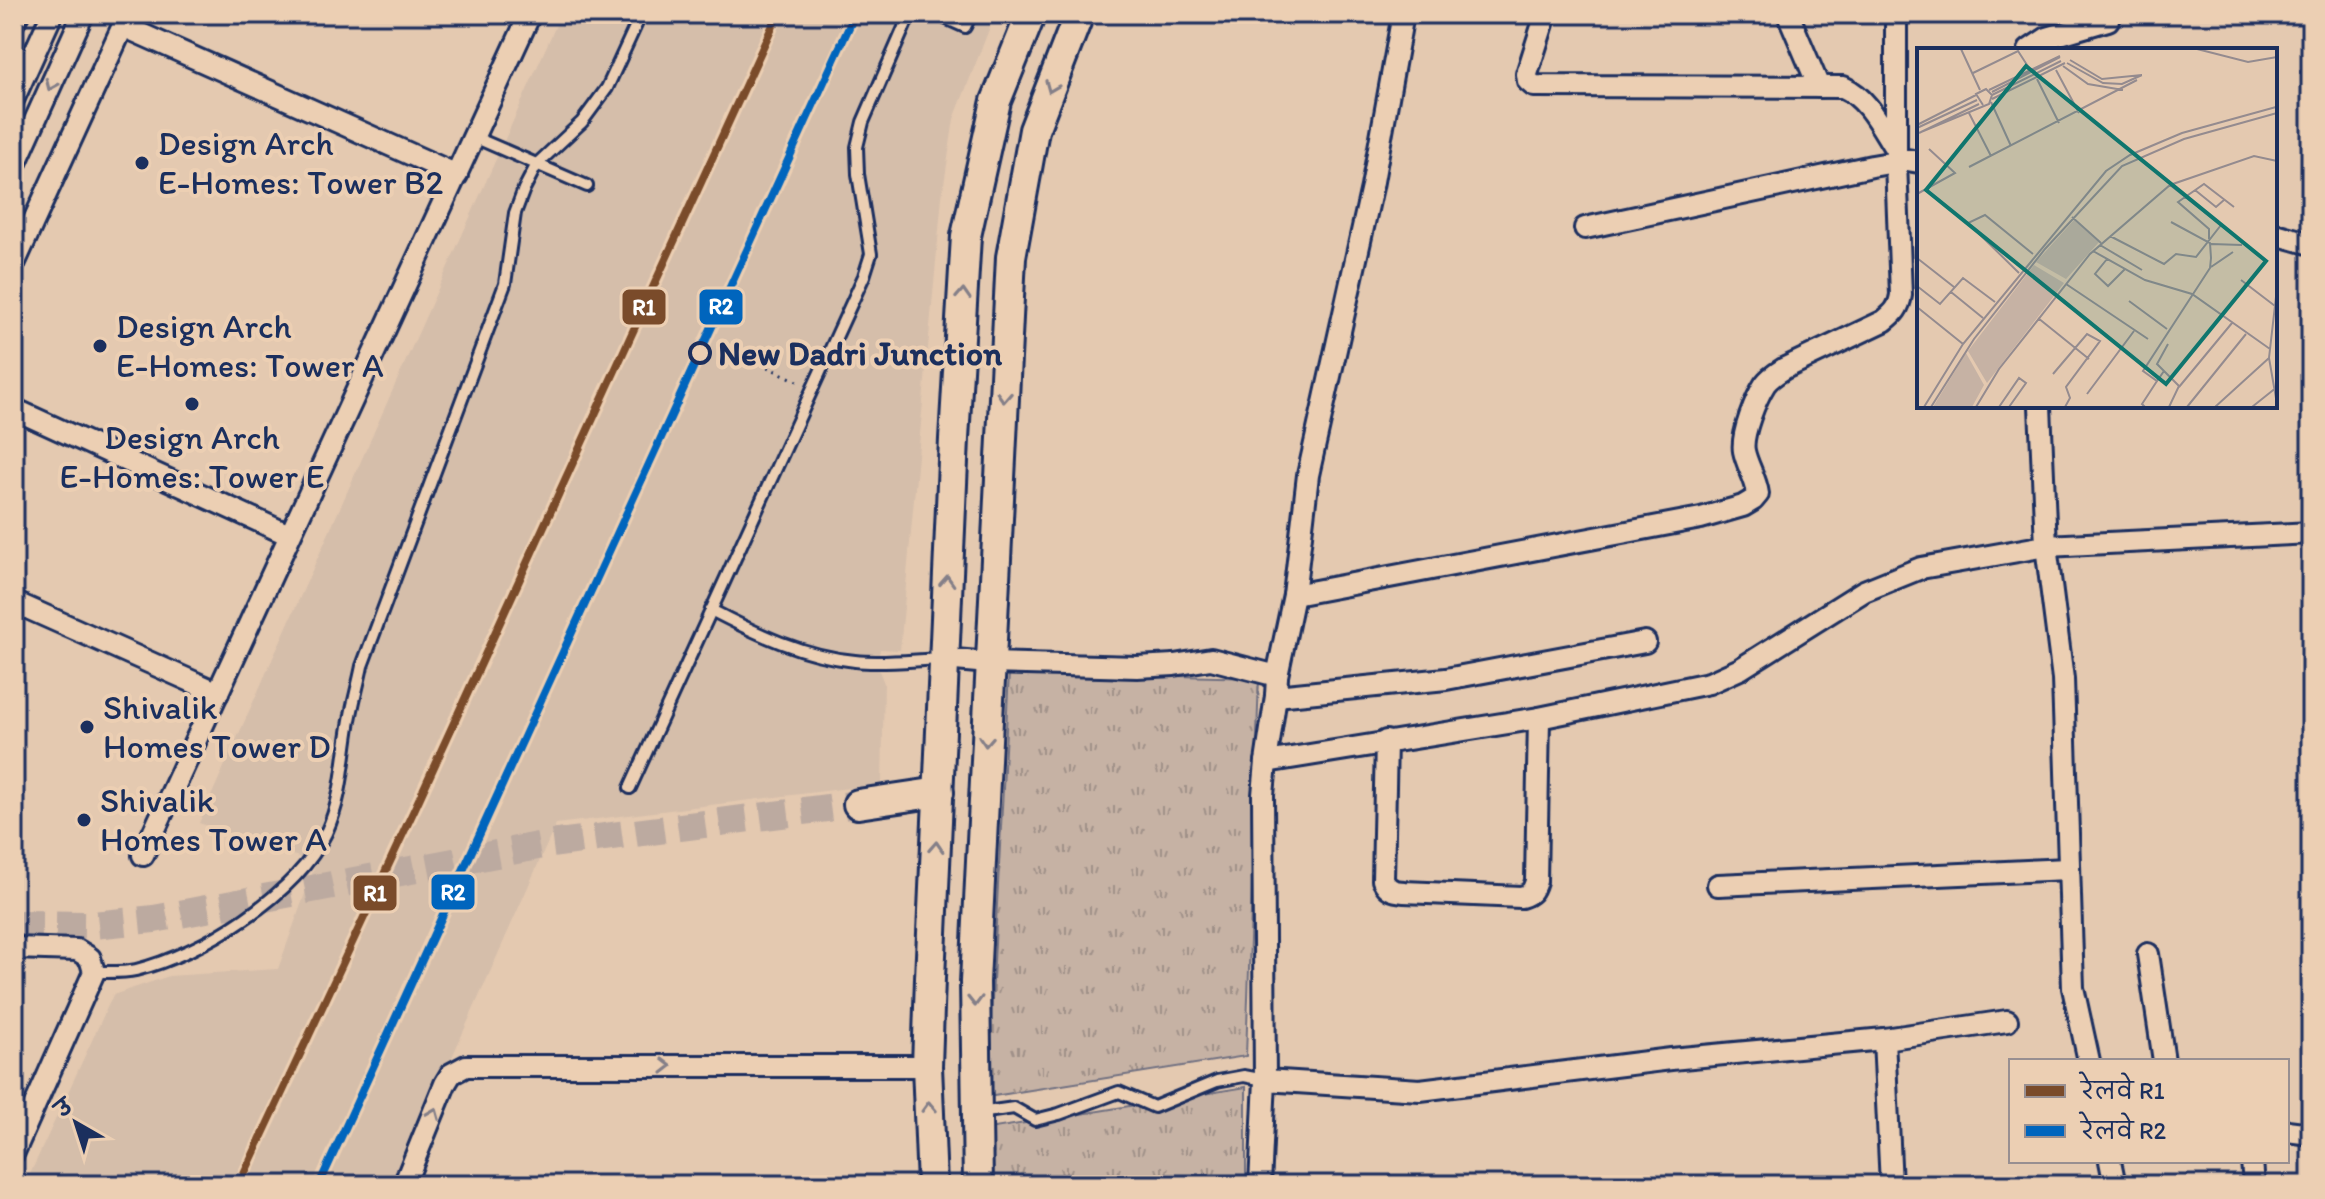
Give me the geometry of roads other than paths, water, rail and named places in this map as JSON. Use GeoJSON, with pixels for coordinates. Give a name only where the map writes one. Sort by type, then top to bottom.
{"type":"FeatureCollection","features":[{"type":"Feature","properties":{"kind":"street"},"geometry":{"type":"LineString","coordinates":[[14,22],[18,14]]}},
{"type":"Feature","properties":{"kind":"street"},"geometry":{"type":"LineString","coordinates":[[14,98],[52,14]]}},
{"type":"Feature","properties":{"kind":"street"},"geometry":{"type":"LineString","coordinates":[[14,167],[83,14]]}},
{"type":"Feature","properties":{"kind":"street"},"geometry":{"type":"LineString","coordinates":[[932,1185],[927,1066],[966,236],[996,101],[1031,14]]}},
{"type":"Feature","properties":{"kind":"street"},"geometry":{"type":"LineString","coordinates":[[978,1185],[975,982],[1011,257],[1034,130],[1079,14]]}},
{"type":"Feature","properties":{"kind":"street"},"geometry":{"type":"LineString","coordinates":[[1260,1185],[1265,1080],[1263,795],[1266,762],[1294,595],[1308,475],[1372,187],[1403,14]]}},
{"type":"Feature","properties":{"kind":"street"},"geometry":{"type":"LineString","coordinates":[[1546,14],[1527,74],[1528,81],[1534,86],[1843,87],[1858,95],[1896,156]]}},
{"type":"Feature","properties":{"kind":"street"},"geometry":{"type":"LineString","coordinates":[[1788,14],[1819,87]]}},
{"type":"Feature","properties":{"kind":"street"},"geometry":{"type":"LineString","coordinates":[[1294,595],[1649,529],[1728,511],[1753,500],[1758,494],[1757,485],[1743,443],[1764,385],[1785,368],[1884,321],[1899,306],[1896,14]]}},
{"type":"Feature","properties":{"kind":"street"},"geometry":{"type":"LineString","coordinates":[[143,855],[457,175],[521,17]]}},
{"type":"Feature","properties":{"kind":"street"},"geometry":{"type":"LineString","coordinates":[[14,264],[126,20],[457,175]]}},
{"type":"Feature","properties":{"kind":"street"},"geometry":{"type":"LineString","coordinates":[[2032,48],[2047,38],[2108,20]]}},
{"type":"Feature","properties":{"kind":"street"},"geometry":{"type":"LineString","coordinates":[[1585,228],[1896,156],[1917,162]]}},
{"type":"Feature","properties":{"kind":"street"},"geometry":{"type":"LineString","coordinates":[[2277,235],[2311,244]]}},
{"type":"Feature","properties":{"kind":"street"},"geometry":{"type":"LineString","coordinates":[[2040,408],[2046,546],[2063,679],[2073,988],[2089,1059]]}},
{"type":"Feature","properties":{"kind":"street"},"geometry":{"type":"LineString","coordinates":[[14,409],[289,535]]}},
{"type":"Feature","properties":{"kind":"street"},"geometry":{"type":"LineString","coordinates":[[1266,762],[1539,718],[1709,683],[1740,669],[1864,591],[1921,568],[2046,546],[2311,533]]}},
{"type":"Feature","properties":{"kind":"street"},"geometry":{"type":"LineString","coordinates":[[14,602],[218,693]]}},
{"type":"Feature","properties":{"kind":"street"},"geometry":{"type":"LineString","coordinates":[[944,659],[1137,667],[1211,659],[1277,686],[1446,679],[1645,642]]}},
{"type":"Feature","properties":{"kind":"street"},"geometry":{"type":"LineString","coordinates":[[1386,741],[1383,880],[1387,887],[1392,891],[1404,892],[1521,897],[1529,895],[1536,881],[1539,718]]}},
{"type":"Feature","properties":{"kind":"street"},"geometry":{"type":"LineString","coordinates":[[858,804],[939,792]]}},
{"type":"Feature","properties":{"kind":"street"},"geometry":{"type":"LineString","coordinates":[[1718,885],[2068,869]]}},
{"type":"Feature","properties":{"kind":"street"},"geometry":{"type":"LineString","coordinates":[[14,948],[77,950],[90,958],[94,972],[14,1152]]}},
{"type":"Feature","properties":{"kind":"street"},"geometry":{"type":"LineString","coordinates":[[2148,954],[2164,1059]]}},
{"type":"Feature","properties":{"kind":"street"},"geometry":{"type":"LineString","coordinates":[[1265,1080],[1420,1090],[1671,1059],[1884,1039],[2007,1021]]}},
{"type":"Feature","properties":{"kind":"street"},"geometry":{"type":"LineString","coordinates":[[1884,1039],[1891,1185]]}},
{"type":"Feature","properties":{"kind":"street"},"geometry":{"type":"LineString","coordinates":[[404,1185],[445,1084],[451,1074],[466,1066],[927,1066]]}},
{"type":"Feature","properties":{"kind":"street"},"geometry":{"type":"LineString","coordinates":[[2289,1131],[2311,1134]]}},
{"type":"Feature","properties":{"kind":"street"},"geometry":{"type":"LineString","coordinates":[[2110,1163],[2115,1185]]}},
{"type":"Feature","properties":{"kind":"street"},"geometry":{"type":"LineString","coordinates":[[2252,1163],[2254,1185]]}},
{"type":"Feature","properties":{"kind":"lane"},"geometry":{"type":"LineString","coordinates":[[94,972],[134,970],[177,956],[221,933],[265,904],[298,874],[325,834],[341,791],[349,724],[362,666],[505,284],[515,213],[524,189],[537,164],[582,122],[607,88],[641,14]]}},
{"type":"Feature","properties":{"kind":"lane"},"geometry":{"type":"LineString","coordinates":[[630,788],[864,276],[871,254],[858,174],[857,147],[863,122],[910,14]]}},
{"type":"Feature","properties":{"kind":"lane"},"geometry":{"type":"LineString","coordinates":[[936,14],[965,27],[971,14]]}},
{"type":"Feature","properties":{"kind":"lane"},"geometry":{"type":"LineString","coordinates":[[474,137],[587,186]]}},
{"type":"Feature","properties":{"kind":"lane"},"geometry":{"type":"LineString","coordinates":[[711,610],[757,634],[802,651],[856,661],[944,659]]}},
{"type":"Feature","properties":{"kind":"lane"},"geometry":{"type":"LineString","coordinates":[[977,1114],[1014,1108],[1035,1120],[1119,1092],[1154,1107],[1217,1081],[1244,1076],[1265,1080]]}},
{"type":"Feature","properties":{"kind":"tunnel"},"geometry":{"type":"LineString","coordinates":[[14,924],[93,925],[154,919],[543,845],[858,804]]}},
{"type":"Feature","properties":{"kind":"rail line","name":"R1"},"geometry":{"type":"LineString","coordinates":[[239,1185],[778,14]]}},
{"type":"Feature","properties":{"kind":"rail line","name":"R2"},"geometry":{"type":"LineString","coordinates":[[319,1185],[855,14]]}},
{"type":"Feature","properties":{"kind":"place","name":"Design Arch E-Homes: Tower B2"},"geometry":{"type":"Point","coordinates":[142,163]}},
{"type":"Feature","properties":{"kind":"place","name":"Design Arch E-Homes: Tower A"},"geometry":{"type":"Point","coordinates":[100,346]}},
{"type":"Feature","properties":{"kind":"place","name":"New Dadri Junction"},"geometry":{"type":"Point","coordinates":[700,353]}},
{"type":"Feature","properties":{"kind":"place","name":"Design Arch E-Homes: Tower E"},"geometry":{"type":"Point","coordinates":[192,404]}},
{"type":"Feature","properties":{"kind":"place","name":"Shivalik Homes Tower D"},"geometry":{"type":"Point","coordinates":[87,727]}},
{"type":"Feature","properties":{"kind":"place","name":"Shivalik Homes Tower A"},"geometry":{"type":"Point","coordinates":[84,820]}}]}
